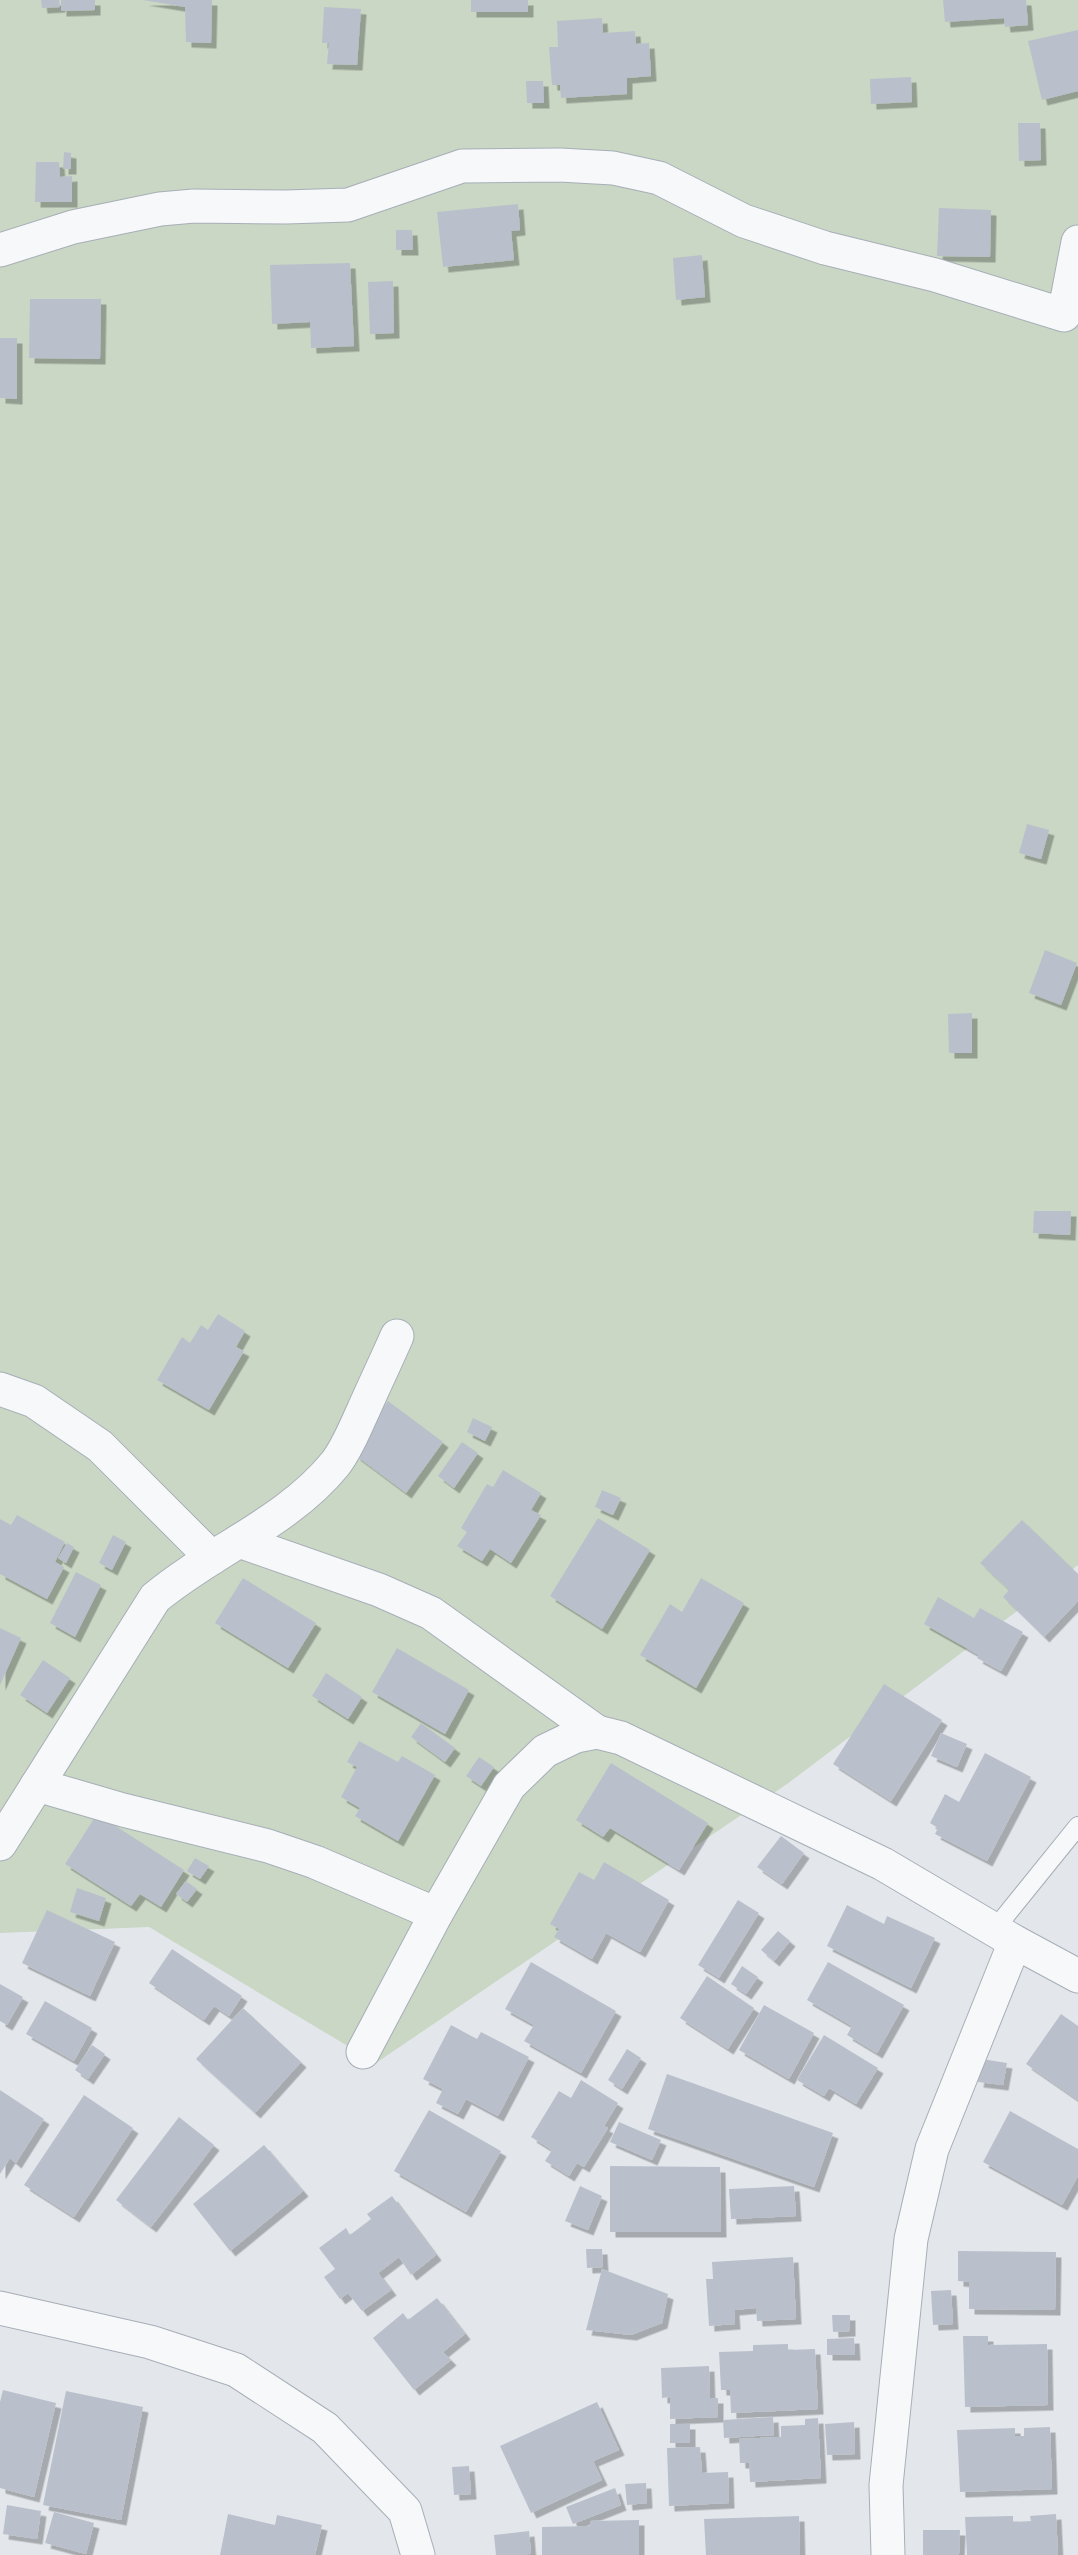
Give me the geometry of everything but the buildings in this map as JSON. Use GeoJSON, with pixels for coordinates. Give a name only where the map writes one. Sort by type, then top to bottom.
{"type":"FeatureCollection","features":[{"type":"Feature","properties":{"kind":"street"},"geometry":{"type":"LineString","coordinates":[[0,250],[73,227],[160,209],[194,206],[348,205],[462,166],[560,165],[612,168],[659,178],[744,221],[825,248],[935,274],[1064,315],[1078,242]]}},
{"type":"Feature","properties":{"kind":"street"},"geometry":{"type":"LineString","coordinates":[[0,1844],[155,1598],[180,1577],[226,1550],[316,1485],[337,1462],[397,1336]]}},
{"type":"Feature","properties":{"kind":"street"},"geometry":{"type":"LineString","coordinates":[[0,1389],[34,1401],[100,1446],[226,1550],[379,1590],[431,1613],[597,1732],[621,1738],[883,1864],[1004,1936],[1078,1976]]}},
{"type":"Feature","properties":{"kind":"street"},"geometry":{"type":"LineString","coordinates":[[363,2052],[436,1914],[509,1786],[545,1751],[576,1736],[597,1732]]}},
{"type":"Feature","properties":{"kind":"street"},"geometry":{"type":"LineString","coordinates":[[37,1785],[123,1810],[268,1846],[315,1862],[436,1914]]}},
{"type":"Feature","properties":{"kind":"street"},"geometry":{"type":"LineString","coordinates":[[888,2555],[886,2485],[911,2239],[932,2149],[1004,1936]]}},
{"type":"Feature","properties":{"kind":"street"},"geometry":{"type":"LineString","coordinates":[[0,2308],[150,2342],[236,2370],[325,2428],[405,2511],[417,2555]]}},
{"type":"Feature","properties":{"kind":"lane"},"geometry":{"type":"LineString","coordinates":[[1004,1936],[1078,1826]]}},
{"type":"Feature","properties":{"kind":"green space"},"geometry":{"type":"Polygon","coordinates":[[[0,0],[1078,0],[1078,1565],[787,1784],[376,2063],[149,1927],[0,1933],[0,0]]]}}]}
